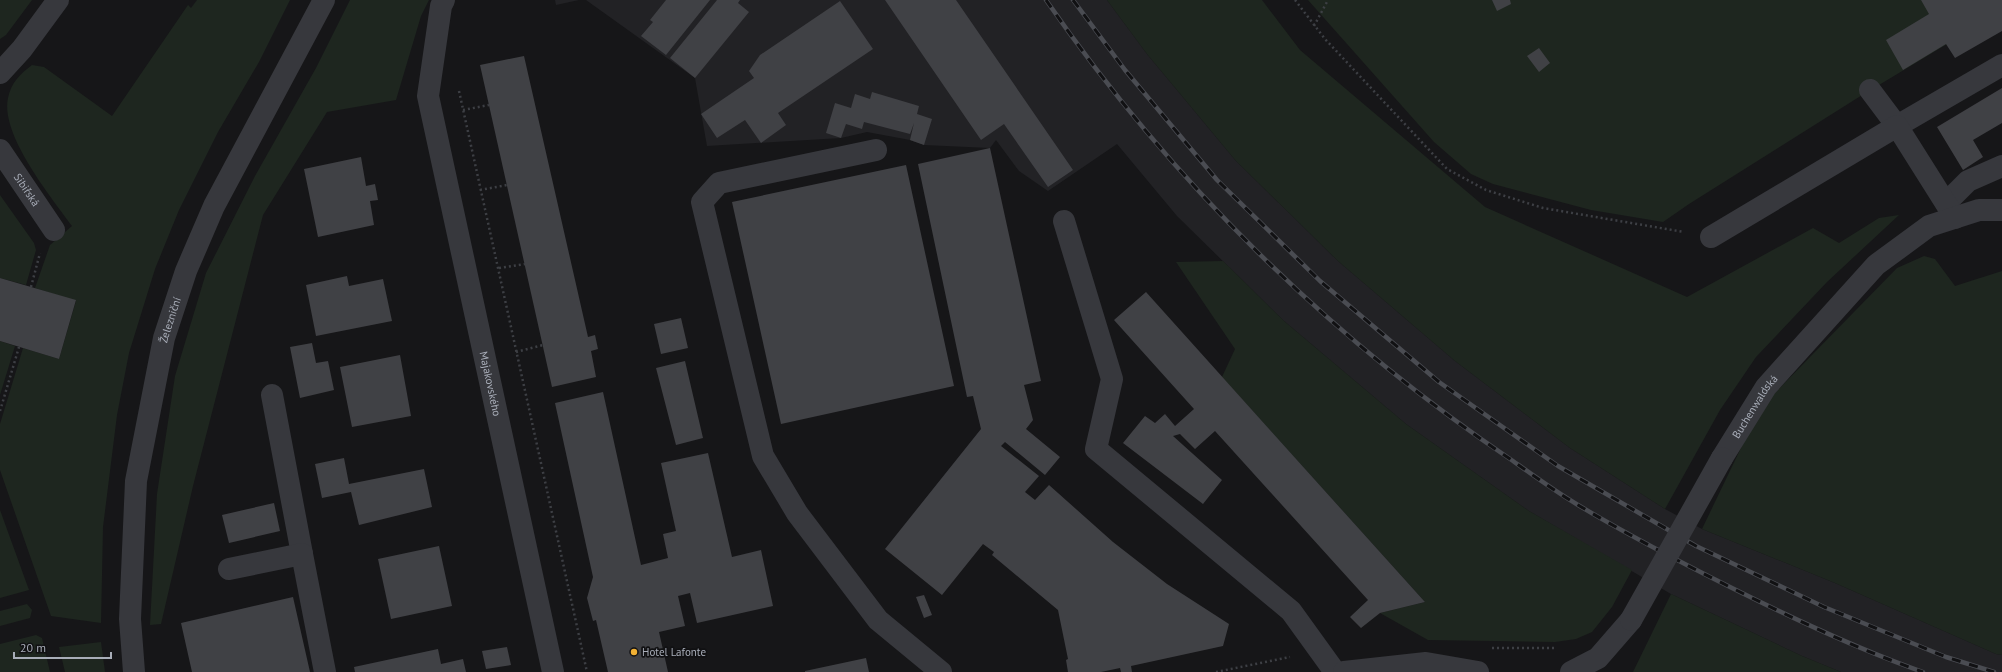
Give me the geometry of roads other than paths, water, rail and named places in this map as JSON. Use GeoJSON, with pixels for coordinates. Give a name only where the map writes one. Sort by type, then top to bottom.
{"type":"FeatureCollection","features":[{"type":"Feature","properties":{"kind":"street"},"geometry":{"type":"LineString","coordinates":[[0,73],[22,49],[58,0]]}},
{"type":"Feature","properties":{"kind":"street","name":"Železniční"},"geometry":{"type":"LineString","coordinates":[[134,672],[130,619],[136,481],[164,338],[186,271],[214,206],[324,0]]}},
{"type":"Feature","properties":{"kind":"street","name":"Majakovského"},"geometry":{"type":"LineString","coordinates":[[444,0],[441,6],[428,96],[553,672]]}},
{"type":"Feature","properties":{"kind":"street"},"geometry":{"type":"LineString","coordinates":[[1711,237],[2002,65]]}},
{"type":"Feature","properties":{"kind":"street"},"geometry":{"type":"LineString","coordinates":[[1870,90],[1897,126],[1950,211],[1968,181],[2002,166]]}},
{"type":"Feature","properties":{"kind":"street","name":"Sibiřská"},"geometry":{"type":"LineString","coordinates":[[0,150],[48,238]]}},
{"type":"Feature","properties":{"kind":"street"},"geometry":{"type":"LineString","coordinates":[[876,150],[719,183],[702,202],[763,456],[796,513],[878,620],[941,672]]}},
{"type":"Feature","properties":{"kind":"street","name":"Buchenwaldská"},"geometry":{"type":"LineString","coordinates":[[1571,672],[1598,658],[1631,620],[1722,458],[1766,387],[1876,265],[1950,211],[2002,210]]}},
{"type":"Feature","properties":{"kind":"street"},"geometry":{"type":"LineString","coordinates":[[1064,221],[1112,379],[1096,449],[1291,611],[1335,672]]}},
{"type":"Feature","properties":{"kind":"street"},"geometry":{"type":"LineString","coordinates":[[272,395],[325,672]]}},
{"type":"Feature","properties":{"kind":"street"},"geometry":{"type":"LineString","coordinates":[[229,569],[302,554]]}},
{"type":"Feature","properties":{"kind":"street"},"geometry":{"type":"LineString","coordinates":[[1344,672],[1426,663],[1478,672]]}},
{"type":"Feature","properties":{"kind":"railway"},"geometry":{"type":"LineString","coordinates":[[1046,0],[1094,67],[1146,131],[1201,193],[1258,253],[1318,309],[1381,363],[1446,414],[1562,495],[1635,538],[1755,600],[1802,622],[1874,654],[1923,672]]}},
{"type":"Feature","properties":{"kind":"railway"},"geometry":{"type":"LineString","coordinates":[[1073,0],[1125,70],[1217,180],[1320,281],[1439,382],[1558,466],[1696,546],[1824,607],[1946,657],[1994,672]]}},
{"type":"Feature","properties":{"kind":"place","name":"Hotel Lafonte"},"geometry":{"type":"Point","coordinates":[634,652]}}]}
